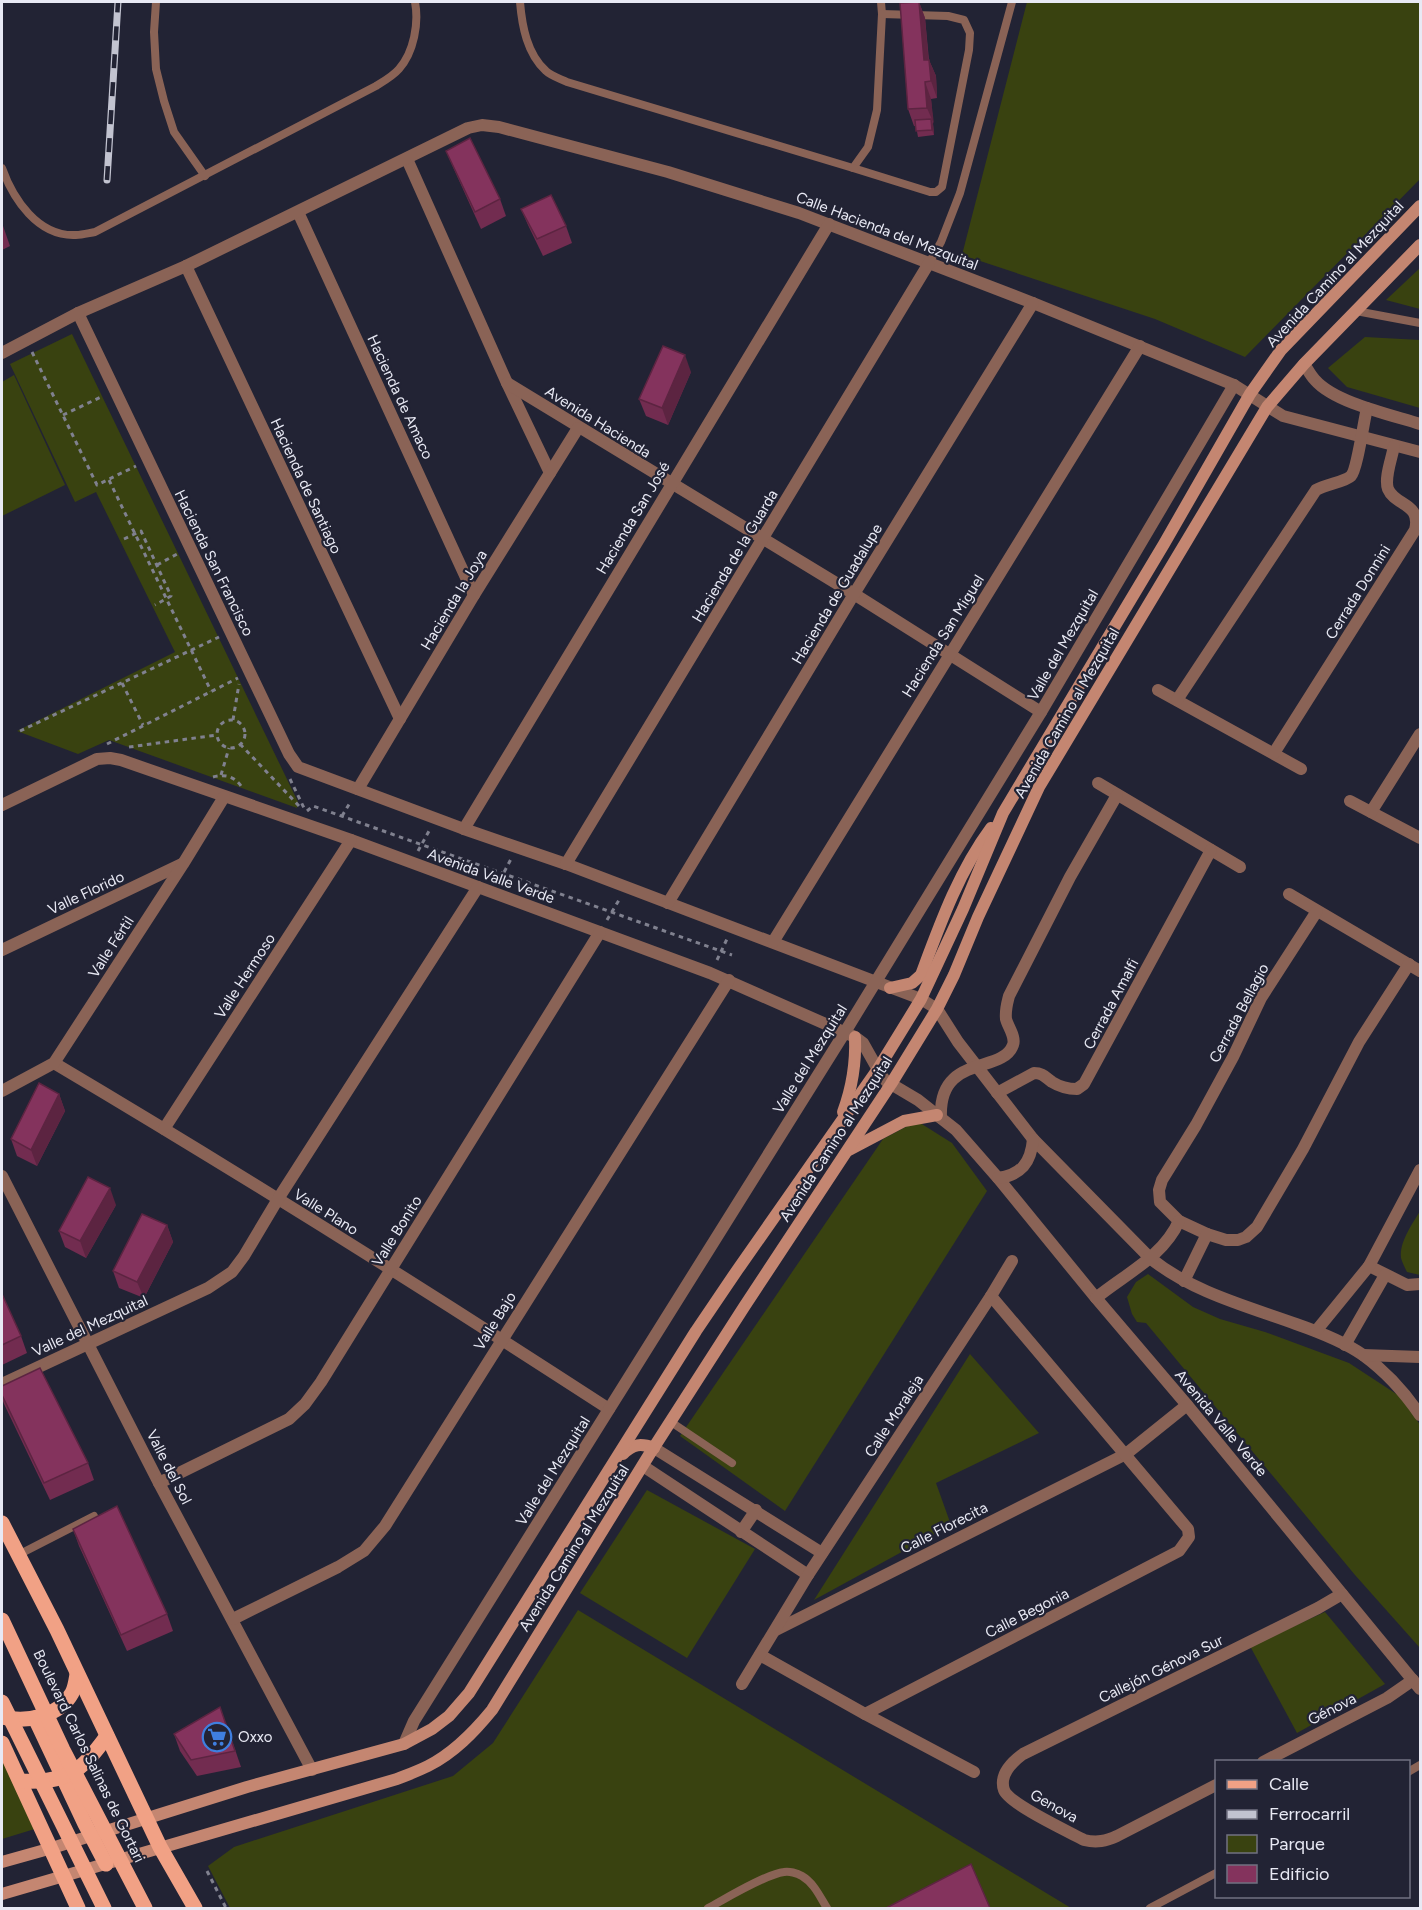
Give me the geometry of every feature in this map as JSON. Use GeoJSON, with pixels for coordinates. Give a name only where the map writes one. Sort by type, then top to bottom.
{"type":"FeatureCollection","features":[{"type":"Feature","properties":{"kind":"main road","name":"Avenida Camino al Mezquital"},"geometry":{"type":"LineString","coordinates":[[2,1862],[247,1787],[404,1744],[432,1730],[449,1716],[468,1693],[732,1277],[834,1134],[921,999],[963,909],[1003,813],[1164,544],[1250,394],[1281,350],[1420,206]]}},
{"type":"Feature","properties":{"kind":"main road","name":"Avenida Camino al Mezquital"},"geometry":{"type":"LineString","coordinates":[[2,1894],[397,1779],[428,1766],[474,1733],[492,1710],[654,1448],[750,1297],[891,1084],[937,1009],[1039,787],[1267,407],[1304,364],[1420,245]]}},
{"type":"Feature","properties":{"kind":"main road"},"geometry":{"type":"LineString","coordinates":[[890,987],[912,983],[921,975],[964,869],[1003,813]]}},
{"type":"Feature","properties":{"kind":"main road"},"geometry":{"type":"LineString","coordinates":[[834,1134],[849,1096],[854,1063],[850,1034]]}},
{"type":"Feature","properties":{"kind":"main road"},"geometry":{"type":"LineString","coordinates":[[848,1150],[904,1121],[939,1116]]}},
{"type":"Feature","properties":{"kind":"main road"},"geometry":{"type":"LineString","coordinates":[[613,1463],[632,1446],[639,1424]]}},
{"type":"Feature","properties":{"kind":"main road"},"geometry":{"type":"LineString","coordinates":[[632,1446],[645,1445],[654,1448]]}},
{"type":"Feature","properties":{"kind":"main road"},"geometry":{"type":"LineString","coordinates":[[632,1446],[636,1458],[643,1466]]}},
{"type":"Feature","properties":{"kind":"main road"},"geometry":{"type":"LineString","coordinates":[[2,1523],[57,1630],[160,1847],[195,1908]]}},
{"type":"Feature","properties":{"kind":"main road","name":"Boulevard Carlos Salinas de Gortari"},"geometry":{"type":"LineString","coordinates":[[2,1620],[63,1750],[145,1908]]}},
{"type":"Feature","properties":{"kind":"main road"},"geometry":{"type":"LineString","coordinates":[[2,1717],[35,1718],[46,1715],[63,1704],[73,1692],[77,1674]]}},
{"type":"Feature","properties":{"kind":"main road"},"geometry":{"type":"LineString","coordinates":[[2,1702],[104,1908]]}},
{"type":"Feature","properties":{"kind":"main road"},"geometry":{"type":"LineString","coordinates":[[35,1718],[91,1836],[114,1862]]}},
{"type":"Feature","properties":{"kind":"main road"},"geometry":{"type":"LineString","coordinates":[[20,1781],[42,1782],[63,1778],[89,1760],[107,1736]]}},
{"type":"Feature","properties":{"kind":"main road"},"geometry":{"type":"LineString","coordinates":[[2,1743],[78,1908]]}},
{"type":"Feature","properties":{"kind":"street","name":"Calle Hacienda del Mezquital"},"geometry":{"type":"LineString","coordinates":[[407,159],[468,129],[482,125],[499,127],[690,178],[829,224],[1034,303],[1234,385],[1283,416],[1420,452]]}},
{"type":"Feature","properties":{"kind":"street"},"geometry":{"type":"LineString","coordinates":[[2,353],[78,313],[186,266],[407,159],[507,383],[550,473]]}},
{"type":"Feature","properties":{"kind":"street","name":"Hacienda de Amaco"},"geometry":{"type":"LineString","coordinates":[[298,212],[474,595]]}},
{"type":"Feature","properties":{"kind":"street","name":"Hacienda San José"},"geometry":{"type":"LineString","coordinates":[[464,829],[829,224]]}},
{"type":"Feature","properties":{"kind":"street","name":"Hacienda de la Guarda"},"geometry":{"type":"LineString","coordinates":[[566,864],[929,263]]}},
{"type":"Feature","properties":{"kind":"street","name":"Hacienda de Santiago"},"geometry":{"type":"LineString","coordinates":[[186,266],[400,719]]}},
{"type":"Feature","properties":{"kind":"street","name":"Hacienda de Guadalupe"},"geometry":{"type":"LineString","coordinates":[[669,903],[854,594],[1034,303]]}},
{"type":"Feature","properties":{"kind":"street","name":"Hacienda San Francisco"},"geometry":{"type":"LineString","coordinates":[[78,313],[289,754],[298,767],[358,789]]}},
{"type":"Feature","properties":{"kind":"street","name":"Hacienda San Miguel"},"geometry":{"type":"LineString","coordinates":[[773,942],[1140,346]]}},
{"type":"Feature","properties":{"kind":"street"},"geometry":{"type":"LineString","coordinates":[[1304,364],[1315,380],[1328,391],[1367,408],[1420,424]]}},
{"type":"Feature","properties":{"kind":"street","name":"Avenida Hacienda"},"geometry":{"type":"LineString","coordinates":[[507,383],[854,594],[1041,712]]}},
{"type":"Feature","properties":{"kind":"street","name":"Valle del Mezquital"},"geometry":{"type":"LineString","coordinates":[[404,1744],[414,1721],[609,1409],[850,1034],[876,982],[1041,712],[1234,385]]}},
{"type":"Feature","properties":{"kind":"street"},"geometry":{"type":"LineString","coordinates":[[1177,700],[1316,490],[1346,480],[1355,471],[1367,408]]}},
{"type":"Feature","properties":{"kind":"street","name":"Hacienda la Joya"},"geometry":{"type":"LineString","coordinates":[[358,789],[474,595],[578,428]]}},
{"type":"Feature","properties":{"kind":"street","name":"Cerrada Donnini"},"geometry":{"type":"LineString","coordinates":[[1274,753],[1415,530],[1417,518],[1414,510],[1393,496],[1387,485],[1394,446]]}},
{"type":"Feature","properties":{"kind":"street"},"geometry":{"type":"LineString","coordinates":[[1158,690],[1301,769]]}},
{"type":"Feature","properties":{"kind":"street"},"geometry":{"type":"LineString","coordinates":[[1371,812],[1420,734]]}},
{"type":"Feature","properties":{"kind":"street"},"geometry":{"type":"LineString","coordinates":[[2,805],[97,759]]}},
{"type":"Feature","properties":{"kind":"street","name":"Avenida Valle Verde"},"geometry":{"type":"LineString","coordinates":[[97,759],[121,760],[351,840],[600,932],[729,980],[850,1034],[863,1043],[881,1075],[956,1130],[998,1178],[1417,1685]]}},
{"type":"Feature","properties":{"kind":"street"},"geometry":{"type":"LineString","coordinates":[[1098,783],[1240,867]]}},
{"type":"Feature","properties":{"kind":"street"},"geometry":{"type":"LineString","coordinates":[[358,789],[626,886],[921,999],[937,1009],[958,1042],[1033,1139],[1150,1258],[1166,1271],[1198,1289],[1316,1331],[1363,1355],[1388,1376],[1413,1403],[1420,1415]]}},
{"type":"Feature","properties":{"kind":"street"},"geometry":{"type":"LineString","coordinates":[[939,1116],[945,1090],[959,1074],[1002,1056],[1011,1048],[1013,1038],[1006,1010],[1009,996],[1070,877],[1118,795]]}},
{"type":"Feature","properties":{"kind":"street","name":"Valle Fértil"},"geometry":{"type":"LineString","coordinates":[[2,1091],[54,1063],[224,797]]}},
{"type":"Feature","properties":{"kind":"street"},"geometry":{"type":"LineString","coordinates":[[1350,801],[1420,838]]}},
{"type":"Feature","properties":{"kind":"street","name":"Valle Hermoso"},"geometry":{"type":"LineString","coordinates":[[164,1129],[351,840]]}},
{"type":"Feature","properties":{"kind":"street","name":"Cerrada Amalfi"},"geometry":{"type":"LineString","coordinates":[[997,1093],[1034,1073],[1039,1073],[1060,1087],[1068,1089],[1077,1089],[1084,1084],[1211,850]]}},
{"type":"Feature","properties":{"kind":"street","name":"Valle Florido"},"geometry":{"type":"LineString","coordinates":[[2,950],[183,864]]}},
{"type":"Feature","properties":{"kind":"street","name":"Valle del Mezquital"},"geometry":{"type":"LineString","coordinates":[[2,1384],[194,1295],[221,1281],[232,1272],[478,887]]}},
{"type":"Feature","properties":{"kind":"street"},"geometry":{"type":"LineString","coordinates":[[1289,894],[1420,971]]}},
{"type":"Feature","properties":{"kind":"street","name":"Cerrada Bellagio"},"geometry":{"type":"LineString","coordinates":[[1317,911],[1262,998],[1233,1057],[1162,1180],[1159,1190],[1160,1202],[1179,1221],[1226,1240],[1246,1237],[1257,1227],[1303,1149],[1359,1042],[1409,964]]}},
{"type":"Feature","properties":{"kind":"street","name":"Valle Bonito"},"geometry":{"type":"LineString","coordinates":[[159,1483],[289,1419],[305,1404],[321,1382],[600,932]]}},
{"type":"Feature","properties":{"kind":"street","name":"Valle Bajo"},"geometry":{"type":"LineString","coordinates":[[233,1620],[338,1567],[364,1551],[385,1526],[729,980]]}},
{"type":"Feature","properties":{"kind":"street","name":"Valle Plano"},"geometry":{"type":"LineString","coordinates":[[54,1063],[278,1199],[609,1409]]}},
{"type":"Feature","properties":{"kind":"street"},"geometry":{"type":"LineString","coordinates":[[998,1178],[1010,1176],[1020,1170],[1030,1155],[1033,1139]]}},
{"type":"Feature","properties":{"kind":"street"},"geometry":{"type":"LineString","coordinates":[[1316,1331],[1369,1266],[1420,1170]]}},
{"type":"Feature","properties":{"kind":"street","name":"Valle del Sol"},"geometry":{"type":"LineString","coordinates":[[2,1176],[159,1483],[312,1770]]}},
{"type":"Feature","properties":{"kind":"street"},"geometry":{"type":"LineString","coordinates":[[1096,1298],[1150,1258],[1170,1238],[1179,1221]]}},
{"type":"Feature","properties":{"kind":"street"},"geometry":{"type":"LineString","coordinates":[[1184,1281],[1207,1234]]}},
{"type":"Feature","properties":{"kind":"street","name":"Calle Moraleja"},"geometry":{"type":"LineString","coordinates":[[742,1684],[807,1575],[1012,1261]]}},
{"type":"Feature","properties":{"kind":"street"},"geometry":{"type":"LineString","coordinates":[[1369,1266],[1407,1285],[1420,1284]]}},
{"type":"Feature","properties":{"kind":"street"},"geometry":{"type":"LineString","coordinates":[[1345,1345],[1385,1275]]}},
{"type":"Feature","properties":{"kind":"street"},"geometry":{"type":"LineString","coordinates":[[991,1296],[1126,1454]]}},
{"type":"Feature","properties":{"kind":"street"},"geometry":{"type":"LineString","coordinates":[[1363,1355],[1420,1357]]}},
{"type":"Feature","properties":{"kind":"street","name":"Calle Florecita"},"geometry":{"type":"LineString","coordinates":[[776,1630],[1126,1454],[1187,1405]]}},
{"type":"Feature","properties":{"kind":"street"},"geometry":{"type":"LineString","coordinates":[[654,1448],[822,1553]]}},
{"type":"Feature","properties":{"kind":"street","name":"Calle Begonia"},"geometry":{"type":"LineString","coordinates":[[865,1714],[1179,1551],[1189,1537],[1188,1529],[1126,1454]]}},
{"type":"Feature","properties":{"kind":"street"},"geometry":{"type":"LineString","coordinates":[[643,1466],[807,1575]]}},
{"type":"Feature","properties":{"kind":"street"},"geometry":{"type":"LineString","coordinates":[[741,1532],[756,1510]]}},
{"type":"Feature","properties":{"kind":"street","name":"Callejón Génova Sur"},"geometry":{"type":"LineString","coordinates":[[1003,1781],[1008,1769],[1023,1754],[1342,1594]]}},
{"type":"Feature","properties":{"kind":"street"},"geometry":{"type":"LineString","coordinates":[[760,1655],[974,1772]]}},
{"type":"Feature","properties":{"kind":"street","name":"Génova"},"geometry":{"type":"LineString","coordinates":[[1265,1760],[1417,1685]]}},
{"type":"Feature","properties":{"kind":"street","name":"Genova"},"geometry":{"type":"LineString","coordinates":[[1003,1781],[1005,1791],[1020,1805],[1084,1840],[1103,1842],[1215,1786]]}},
{"type":"Feature","properties":{"kind":"lane"},"geometry":{"type":"LineString","coordinates":[[156,2],[154,32],[156,69],[164,101],[174,132],[205,176]]}},
{"type":"Feature","properties":{"kind":"lane"},"geometry":{"type":"LineString","coordinates":[[2,168],[8,184],[23,209],[40,224],[58,234],[76,235],[95,232],[388,78],[400,68],[409,53],[415,30],[416,2]]}},
{"type":"Feature","properties":{"kind":"lane"},"geometry":{"type":"LineString","coordinates":[[520,2],[522,20],[531,53],[547,73],[567,82],[936,192],[942,187],[969,50],[970,33],[964,20],[948,16],[882,14]]}},
{"type":"Feature","properties":{"kind":"lane"},"geometry":{"type":"LineString","coordinates":[[853,168],[868,147],[875,119],[880,83],[881,2]]}},
{"type":"Feature","properties":{"kind":"lane"},"geometry":{"type":"LineString","coordinates":[[929,263],[941,243],[960,193],[1012,2]]}},
{"type":"Feature","properties":{"kind":"lane"},"geometry":{"type":"LineString","coordinates":[[1356,311],[1420,323]]}},
{"type":"Feature","properties":{"kind":"lane"},"geometry":{"type":"LineString","coordinates":[[671,1422],[732,1463]]}},
{"type":"Feature","properties":{"kind":"lane"},"geometry":{"type":"LineString","coordinates":[[18,1555],[94,1516]]}},
{"type":"Feature","properties":{"kind":"lane"},"geometry":{"type":"LineString","coordinates":[[708,1908],[770,1876],[783,1872],[794,1872],[803,1876],[814,1886],[827,1908]]}},
{"type":"Feature","properties":{"kind":"lane"},"geometry":{"type":"LineString","coordinates":[[1150,1908],[1166,1905],[1215,1874]]}},
{"type":"Feature","properties":{"kind":"path"},"geometry":{"type":"LineString","coordinates":[[31,350],[97,485],[138,465]]}},
{"type":"Feature","properties":{"kind":"path"},"geometry":{"type":"LineString","coordinates":[[63,415],[105,395]]}},
{"type":"Feature","properties":{"kind":"path"},"geometry":{"type":"LineString","coordinates":[[109,480],[211,692]]}},
{"type":"Feature","properties":{"kind":"path"},"geometry":{"type":"LineString","coordinates":[[123,539],[141,531],[157,565],[171,596],[154,605]]}},
{"type":"Feature","properties":{"kind":"path"},"geometry":{"type":"LineString","coordinates":[[157,565],[180,552]]}},
{"type":"Feature","properties":{"kind":"path"},"geometry":{"type":"LineString","coordinates":[[20,730],[221,637]]}},
{"type":"Feature","properties":{"kind":"path"},"geometry":{"type":"LineString","coordinates":[[97,759],[108,742],[240,677]]}},
{"type":"Feature","properties":{"kind":"path"},"geometry":{"type":"LineString","coordinates":[[240,677],[246,687]]}},
{"type":"Feature","properties":{"kind":"path"},"geometry":{"type":"LineString","coordinates":[[233,720],[240,677]]}},
{"type":"Feature","properties":{"kind":"path"},"geometry":{"type":"LineString","coordinates":[[122,683],[143,725]]}},
{"type":"Feature","properties":{"kind":"path"},"geometry":{"type":"LineString","coordinates":[[233,720],[242,725],[245,736],[240,744],[229,748],[220,742],[217,735],[222,723],[233,720]]}},
{"type":"Feature","properties":{"kind":"path"},"geometry":{"type":"LineString","coordinates":[[124,748],[217,735]]}},
{"type":"Feature","properties":{"kind":"path"},"geometry":{"type":"LineString","coordinates":[[240,744],[306,812]]}},
{"type":"Feature","properties":{"kind":"path"},"geometry":{"type":"LineString","coordinates":[[221,775],[229,748]]}},
{"type":"Feature","properties":{"kind":"path"},"geometry":{"type":"LineString","coordinates":[[286,771],[306,812]]}},
{"type":"Feature","properties":{"kind":"path"},"geometry":{"type":"LineString","coordinates":[[332,834],[358,789]]}},
{"type":"Feature","properties":{"kind":"path"},"geometry":{"type":"LineString","coordinates":[[306,812],[314,806],[732,955]]}},
{"type":"Feature","properties":{"kind":"path"},"geometry":{"type":"LineString","coordinates":[[412,863],[436,818]]}},
{"type":"Feature","properties":{"kind":"path"},"geometry":{"type":"LineString","coordinates":[[493,893],[518,847]]}},
{"type":"Feature","properties":{"kind":"path"},"geometry":{"type":"LineString","coordinates":[[600,932],[626,886]]}},
{"type":"Feature","properties":{"kind":"path"},"geometry":{"type":"LineString","coordinates":[[710,973],[733,927]]}},
{"type":"Feature","properties":{"kind":"path"},"geometry":{"type":"LineString","coordinates":[[207,1871],[226,1908]]}},
{"type":"Feature","properties":{"kind":"green space"},"geometry":{"type":"Polygon","coordinates":[[[1027,2],[1420,2],[1420,179],[1245,357],[1155,319],[962,255],[1027,2]]]}},
{"type":"Feature","properties":{"kind":"green space"},"geometry":{"type":"Polygon","coordinates":[[[1420,268],[1420,309],[1386,300],[1420,268]]]}},
{"type":"Feature","properties":{"kind":"green space"},"geometry":{"type":"Polygon","coordinates":[[[72,334],[298,802],[297,808],[109,740],[78,754],[17,731],[175,652],[96,492],[75,502],[10,364],[72,334]]]}},
{"type":"Feature","properties":{"kind":"green space"},"geometry":{"type":"Polygon","coordinates":[[[1365,337],[1420,340],[1420,408],[1347,387],[1328,368],[1365,337]]]}},
{"type":"Feature","properties":{"kind":"green space"},"geometry":{"type":"Polygon","coordinates":[[[14,375],[65,485],[2,516],[2,382],[14,375]]]}},
{"type":"Feature","properties":{"kind":"green space"},"geometry":{"type":"Polygon","coordinates":[[[917,1121],[952,1143],[987,1191],[785,1511],[680,1436],[883,1139],[917,1121]]]}},
{"type":"Feature","properties":{"kind":"green space"},"geometry":{"type":"Polygon","coordinates":[[[1420,1211],[1420,1275],[1407,1272],[1401,1260],[1401,1252],[1407,1233],[1420,1211]]]}},
{"type":"Feature","properties":{"kind":"green space"},"geometry":{"type":"Polygon","coordinates":[[[1148,1274],[1193,1307],[1220,1319],[1265,1332],[1349,1363],[1404,1399],[1420,1425],[1420,1648],[1355,1575],[1146,1323],[1137,1322],[1127,1297],[1136,1282],[1148,1274]]]}},
{"type":"Feature","properties":{"kind":"green space"},"geometry":{"type":"Polygon","coordinates":[[[970,1354],[1039,1433],[936,1483],[951,1525],[814,1600],[970,1354]]]}},
{"type":"Feature","properties":{"kind":"green space"},"geometry":{"type":"Polygon","coordinates":[[[647,1490],[755,1549],[687,1658],[580,1593],[647,1490]]]}},
{"type":"Feature","properties":{"kind":"green space"},"geometry":{"type":"Polygon","coordinates":[[[578,1610],[1071,1908],[230,1908],[208,1866],[234,1847],[453,1776],[493,1743],[578,1610]]]}},
{"type":"Feature","properties":{"kind":"green space"},"geometry":{"type":"Polygon","coordinates":[[[1325,1612],[1385,1684],[1297,1733],[1250,1646],[1325,1612]]]}},
{"type":"Feature","properties":{"kind":"green space"},"geometry":{"type":"Polygon","coordinates":[[[2,1751],[38,1828],[2,1839],[2,1751]]]}},
{"type":"Feature","properties":{"kind":"building"},"geometry":{"type":"Polygon","coordinates":[[[919,2],[924,60],[929,60],[931,81],[925,82],[927,108],[908,109],[900,3],[919,2]]]}},
{"type":"Feature","properties":{"kind":"building"},"geometry":{"type":"Polygon","coordinates":[[[931,119],[932,130],[916,131],[915,120],[931,119]]]}},
{"type":"Feature","properties":{"kind":"building"},"geometry":{"type":"Polygon","coordinates":[[[470,138],[500,199],[475,212],[446,151],[470,138]]]}},
{"type":"Feature","properties":{"kind":"building"},"geometry":{"type":"Polygon","coordinates":[[[551,195],[566,226],[537,239],[521,209],[551,195]]]}},
{"type":"Feature","properties":{"kind":"building"},"geometry":{"type":"Polygon","coordinates":[[[663,346],[685,355],[662,408],[639,399],[663,346]]]}},
{"type":"Feature","properties":{"kind":"building"},"geometry":{"type":"Polygon","coordinates":[[[39,1083],[59,1094],[31,1150],[11,1139],[39,1083]]]}},
{"type":"Feature","properties":{"kind":"building"},"geometry":{"type":"Polygon","coordinates":[[[88,1177],[110,1188],[80,1241],[59,1231],[88,1177]]]}},
{"type":"Feature","properties":{"kind":"building"},"geometry":{"type":"Polygon","coordinates":[[[142,1214],[167,1225],[137,1282],[113,1271],[142,1214]]]}},
{"type":"Feature","properties":{"kind":"building"},"geometry":{"type":"Polygon","coordinates":[[[2,1294],[21,1336],[2,1345],[2,1294]]]}},
{"type":"Feature","properties":{"kind":"building"},"geometry":{"type":"Polygon","coordinates":[[[40,1368],[88,1463],[44,1483],[2,1395],[2,1386],[40,1368]]]}},
{"type":"Feature","properties":{"kind":"building"},"geometry":{"type":"Polygon","coordinates":[[[117,1506],[167,1614],[121,1635],[73,1529],[117,1506]]]}},
{"type":"Feature","properties":{"kind":"building"},"geometry":{"type":"Polygon","coordinates":[[[220,1707],[235,1751],[191,1760],[174,1734],[220,1707]]]}},
{"type":"Feature","properties":{"kind":"building"},"geometry":{"type":"Polygon","coordinates":[[[971,1864],[990,1908],[886,1908],[971,1864]]]}},
{"type":"Feature","properties":{"kind":"railway"},"geometry":{"type":"LineString","coordinates":[[107,180],[118,2]]}},
{"type":"Feature","properties":{"kind":"place","name":"Oxxo"},"geometry":{"type":"Point","coordinates":[217,1737]}}]}
